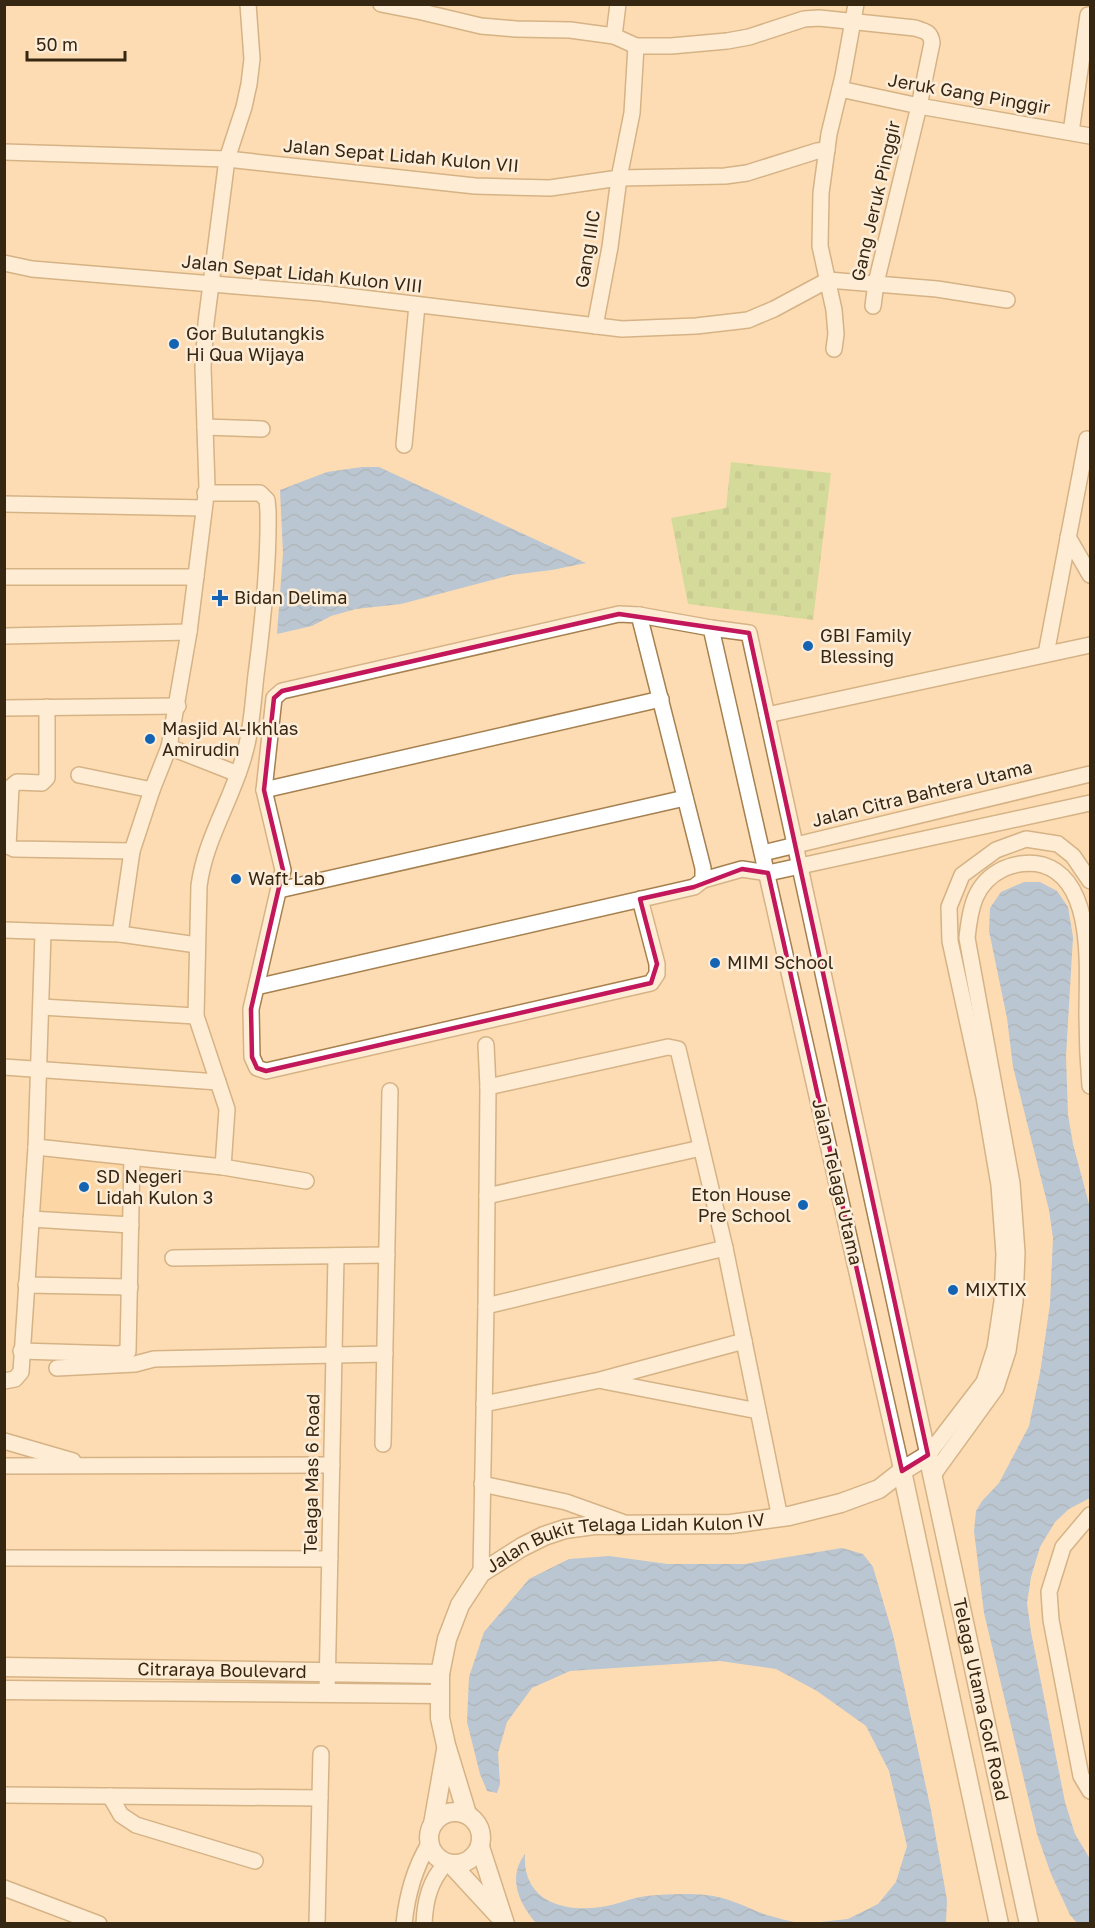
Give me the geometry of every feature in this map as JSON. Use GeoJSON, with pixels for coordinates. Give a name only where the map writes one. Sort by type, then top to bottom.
{"type":"FeatureCollection","features":[{"type":"Feature","properties":{"kind":"main road","name":"Jalan Bukit Telaga Lidah Kulon IV"},"geometry":{"type":"LineString","coordinates":[[467,1814],[446,1745],[441,1718],[440,1674],[447,1639],[460,1605],[481,1573],[522,1547],[565,1529],[594,1526],[731,1524],[780,1518],[841,1503],[879,1489],[928,1455]]}},
{"type":"Feature","properties":{"kind":"main road","name":"Jalan Telaga Utama"},"geometry":{"type":"LineString","coordinates":[[928,1455],[933,1475]]}},
{"type":"Feature","properties":{"kind":"main road","name":"Jalan Telaga Utama"},"geometry":{"type":"LineString","coordinates":[[902,1471],[908,1491]]}},
{"type":"Feature","properties":{"kind":"main road"},"geometry":{"type":"LineString","coordinates":[[908,1491],[933,1475]]}},
{"type":"Feature","properties":{"kind":"main road","name":"Telaga Utama Golf Road"},"geometry":{"type":"LineString","coordinates":[[933,1475],[1029,1923]]}},
{"type":"Feature","properties":{"kind":"main road","name":"Jalan Bukit Telaga Lidah Kulon IV"},"geometry":{"type":"LineString","coordinates":[[879,1489],[908,1491]]}},
{"type":"Feature","properties":{"kind":"main road","name":"Telaga Utama Golf Road"},"geometry":{"type":"LineString","coordinates":[[908,1491],[999,1923]]}},
{"type":"Feature","properties":{"kind":"main road","name":"Citraraya Boulevard"},"geometry":{"type":"LineString","coordinates":[[4,1667],[440,1674]]}},
{"type":"Feature","properties":{"kind":"main road","name":"Citraraya Boulevard"},"geometry":{"type":"LineString","coordinates":[[4,1690],[439,1694]]}},
{"type":"Feature","properties":{"kind":"main road","name":"Jalan Bukit Telaga Lidah Kulon IV"},"geometry":{"type":"LineString","coordinates":[[433,1824],[446,1745]]}},
{"type":"Feature","properties":{"kind":"main road"},"geometry":{"type":"LineString","coordinates":[[449,1863],[460,1864],[468,1860],[476,1855],[480,1846],[482,1838],[480,1828],[467,1814],[448,1812],[440,1817],[433,1824],[429,1833],[429,1844],[434,1853],[449,1863],[492,1906],[505,1923]]}},
{"type":"Feature","properties":{"kind":"main road"},"geometry":{"type":"LineString","coordinates":[[480,1846],[505,1923]]}},
{"type":"Feature","properties":{"kind":"street"},"geometry":{"type":"LineString","coordinates":[[120,934],[132,851],[169,747],[178,706],[189,632],[205,501],[203,367],[206,323],[227,159],[249,84],[252,59],[248,4]]}},
{"type":"Feature","properties":{"kind":"street"},"geometry":{"type":"LineString","coordinates":[[381,4],[482,26],[526,30],[570,30],[614,36],[636,46],[671,46],[727,41],[819,18],[853,22]]}},
{"type":"Feature","properties":{"kind":"street"},"geometry":{"type":"LineString","coordinates":[[614,36],[618,4]]}},
{"type":"Feature","properties":{"kind":"street"},"geometry":{"type":"LineString","coordinates":[[834,349],[836,334],[834,310],[820,246],[821,193],[827,150],[856,4]]}},
{"type":"Feature","properties":{"kind":"street"},"geometry":{"type":"LineString","coordinates":[[1071,132],[1088,15]]}},
{"type":"Feature","properties":{"kind":"street","name":"Gang Jeruk Pinggir"},"geometry":{"type":"LineString","coordinates":[[853,22],[927,31],[932,43],[876,283],[873,306]]}},
{"type":"Feature","properties":{"kind":"street","name":"Gang IIIC"},"geometry":{"type":"LineString","coordinates":[[596,326],[610,248],[619,178],[632,113],[636,46]]}},
{"type":"Feature","properties":{"kind":"street","name":"Jeruk Gang Pinggir"},"geometry":{"type":"LineString","coordinates":[[840,89],[919,106],[1090,136]]}},
{"type":"Feature","properties":{"kind":"street","name":"Jalan Sepat Lidah Kulon VII"},"geometry":{"type":"LineString","coordinates":[[4,152],[227,159],[475,186],[550,188],[619,178],[747,173],[817,151],[827,150]]}},
{"type":"Feature","properties":{"kind":"street","name":"Jalan Sepat Lidah Kulon VIII"},"geometry":{"type":"LineString","coordinates":[[4,263],[32,269],[321,293],[596,326],[648,329],[748,320],[828,280]]}},
{"type":"Feature","properties":{"kind":"street"},"geometry":{"type":"LineString","coordinates":[[828,280],[937,289],[1007,300]]}},
{"type":"Feature","properties":{"kind":"street"},"geometry":{"type":"LineString","coordinates":[[404,445],[417,305]]}},
{"type":"Feature","properties":{"kind":"street"},"geometry":{"type":"LineString","coordinates":[[205,426],[262,429]]}},
{"type":"Feature","properties":{"kind":"street"},"geometry":{"type":"LineString","coordinates":[[1046,654],[1087,439]]}},
{"type":"Feature","properties":{"kind":"street"},"geometry":{"type":"LineString","coordinates":[[4,504],[205,501],[260,493],[267,500],[263,623],[249,731],[238,774],[202,865],[197,945],[196,1017],[224,1098],[227,1120],[223,1167]]}},
{"type":"Feature","properties":{"kind":"street"},"geometry":{"type":"LineString","coordinates":[[1068,537],[1090,575]]}},
{"type":"Feature","properties":{"kind":"street"},"geometry":{"type":"LineString","coordinates":[[4,578],[196,577]]}},
{"type":"Feature","properties":{"kind":"street"},"geometry":{"type":"LineString","coordinates":[[640,899],[657,964],[657,974],[651,983],[266,1071],[257,1068],[252,1057],[251,1009],[283,870],[264,790],[274,698],[282,691],[619,614],[639,615],[711,628]]}},
{"type":"Feature","properties":{"kind":"street"},"geometry":{"type":"LineString","coordinates":[[639,615],[703,868],[703,880]]}},
{"type":"Feature","properties":{"kind":"street","name":"Jalan Telaga Utama"},"geometry":{"type":"LineString","coordinates":[[902,1471],[711,628],[749,633],[928,1455]]}},
{"type":"Feature","properties":{"kind":"street"},"geometry":{"type":"LineString","coordinates":[[4,636],[189,632]]}},
{"type":"Feature","properties":{"kind":"street"},"geometry":{"type":"LineString","coordinates":[[767,715],[1090,645]]}},
{"type":"Feature","properties":{"kind":"street"},"geometry":{"type":"LineString","coordinates":[[264,790],[661,699]]}},
{"type":"Feature","properties":{"kind":"street"},"geometry":{"type":"LineString","coordinates":[[4,708],[178,706]]}},
{"type":"Feature","properties":{"kind":"street"},"geometry":{"type":"LineString","coordinates":[[46,707],[47,778],[42,783],[17,782],[11,787],[8,846],[14,849],[132,851]]}},
{"type":"Feature","properties":{"kind":"street"},"geometry":{"type":"LineString","coordinates":[[169,747],[238,774]]}},
{"type":"Feature","properties":{"kind":"street","name":"Jalan Citra Bahtera Utama"},"geometry":{"type":"LineString","coordinates":[[763,854],[1090,774]]}},
{"type":"Feature","properties":{"kind":"street"},"geometry":{"type":"LineString","coordinates":[[79,775],[152,790]]}},
{"type":"Feature","properties":{"kind":"street"},"geometry":{"type":"LineString","coordinates":[[279,890],[686,798]]}},
{"type":"Feature","properties":{"kind":"street"},"geometry":{"type":"LineString","coordinates":[[256,987],[694,887],[703,880],[742,868],[768,873],[1090,803]]}},
{"type":"Feature","properties":{"kind":"street"},"geometry":{"type":"LineString","coordinates":[[928,1455],[984,1382],[995,1348],[1002,1301],[1004,1254],[999,1185],[984,1097],[950,941],[949,907],[962,875],[996,850],[1026,839],[1058,844],[1073,856],[1090,881]]}},
{"type":"Feature","properties":{"kind":"street"},"geometry":{"type":"LineString","coordinates":[[933,1475],[996,1388],[1008,1351],[1015,1302],[1017,1253],[1012,1183],[967,938],[969,911],[979,887],[1003,868],[1032,862],[1055,869],[1067,880],[1077,896],[1088,947],[1087,1057],[1090,1086]]}},
{"type":"Feature","properties":{"kind":"street"},"geometry":{"type":"LineString","coordinates":[[4,930],[120,934],[197,945]]}},
{"type":"Feature","properties":{"kind":"street"},"geometry":{"type":"LineString","coordinates":[[4,1381],[18,1377],[21,1372],[36,1147],[43,933]]}},
{"type":"Feature","properties":{"kind":"street"},"geometry":{"type":"LineString","coordinates":[[40,1007],[196,1017]]}},
{"type":"Feature","properties":{"kind":"street"},"geometry":{"type":"LineString","coordinates":[[481,1573],[486,1306],[488,1087],[486,1046]]}},
{"type":"Feature","properties":{"kind":"street"},"geometry":{"type":"LineString","coordinates":[[488,1087],[674,1047],[680,1053],[725,1248],[780,1518]]}},
{"type":"Feature","properties":{"kind":"street"},"geometry":{"type":"LineString","coordinates":[[4,1067],[218,1082]]}},
{"type":"Feature","properties":{"kind":"street"},"geometry":{"type":"LineString","coordinates":[[383,1444],[390,1091]]}},
{"type":"Feature","properties":{"kind":"street"},"geometry":{"type":"LineString","coordinates":[[36,1147],[223,1167],[306,1181]]}},
{"type":"Feature","properties":{"kind":"street"},"geometry":{"type":"LineString","coordinates":[[487,1196],[701,1148]]}},
{"type":"Feature","properties":{"kind":"street"},"geometry":{"type":"LineString","coordinates":[[21,1351],[126,1353],[130,1287],[132,1157]]}},
{"type":"Feature","properties":{"kind":"street"},"geometry":{"type":"LineString","coordinates":[[31,1219],[131,1225]]}},
{"type":"Feature","properties":{"kind":"street"},"geometry":{"type":"LineString","coordinates":[[486,1306],[725,1248]]}},
{"type":"Feature","properties":{"kind":"street"},"geometry":{"type":"LineString","coordinates":[[173,1258],[387,1255]]}},
{"type":"Feature","properties":{"kind":"street","name":"Telaga Mas 6 Road"},"geometry":{"type":"LineString","coordinates":[[327,1693],[336,1256]]}},
{"type":"Feature","properties":{"kind":"street"},"geometry":{"type":"LineString","coordinates":[[26,1285],[130,1287]]}},
{"type":"Feature","properties":{"kind":"street"},"geometry":{"type":"LineString","coordinates":[[484,1404],[600,1380],[744,1341]]}},
{"type":"Feature","properties":{"kind":"street"},"geometry":{"type":"LineString","coordinates":[[57,1368],[135,1364],[154,1359],[385,1354]]}},
{"type":"Feature","properties":{"kind":"street"},"geometry":{"type":"LineString","coordinates":[[600,1380],[758,1412]]}},
{"type":"Feature","properties":{"kind":"street"},"geometry":{"type":"LineString","coordinates":[[4,1441],[91,1466]]}},
{"type":"Feature","properties":{"kind":"street"},"geometry":{"type":"LineString","coordinates":[[4,1466],[332,1465]]}},
{"type":"Feature","properties":{"kind":"street"},"geometry":{"type":"LineString","coordinates":[[482,1484],[566,1502],[631,1525]]}},
{"type":"Feature","properties":{"kind":"street"},"geometry":{"type":"LineString","coordinates":[[1090,1515],[1063,1547],[1049,1592],[1053,1630],[1081,1776],[1090,1791]]}},
{"type":"Feature","properties":{"kind":"street"},"geometry":{"type":"LineString","coordinates":[[4,1558],[330,1559]]}},
{"type":"Feature","properties":{"kind":"street"},"geometry":{"type":"LineString","coordinates":[[317,1923],[321,1754]]}},
{"type":"Feature","properties":{"kind":"street"},"geometry":{"type":"LineString","coordinates":[[4,1795],[320,1798]]}},
{"type":"Feature","properties":{"kind":"street"},"geometry":{"type":"LineString","coordinates":[[110,1796],[121,1815],[136,1825],[255,1861]]}},
{"type":"Feature","properties":{"kind":"street"},"geometry":{"type":"LineString","coordinates":[[404,1923],[410,1888],[417,1867],[429,1844]]}},
{"type":"Feature","properties":{"kind":"street"},"geometry":{"type":"LineString","coordinates":[[424,1923],[428,1892],[439,1871],[449,1863]]}},
{"type":"Feature","properties":{"kind":"street"},"geometry":{"type":"LineString","coordinates":[[4,1888],[99,1923]]}},
{"type":"Feature","properties":{"kind":"highlighted area"},"geometry":{"type":"Polygon","coordinates":[[[619,614],[749,633],[928,1455],[902,1471],[768,873],[742,869],[694,887],[640,899],[657,964],[651,983],[266,1071],[257,1068],[252,1057],[251,1009],[283,870],[264,790],[274,698],[282,691],[619,614]]]}},
{"type":"Feature","properties":{"kind":"shaded area","name":"SD Negeri Lidah Kulon 3"},"geometry":{"type":"Polygon","coordinates":[[[42,1158],[129,1160],[127,1217],[40,1215],[42,1158]]]}},
{"type":"Feature","properties":{"kind":"green space"},"geometry":{"type":"Polygon","coordinates":[[[731,462],[831,473],[813,620],[688,604],[671,518],[726,508],[731,462]]]}},
{"type":"Feature","properties":{"kind":"water"},"geometry":{"type":"Polygon","coordinates":[[[379,467],[586,563],[511,575],[401,604],[356,609],[331,616],[312,626],[277,634],[283,553],[280,490],[327,472],[379,467]]]}},
{"type":"Feature","properties":{"kind":"water"},"geometry":{"type":"Polygon","coordinates":[[[1024,882],[1040,882],[1057,891],[1068,907],[1073,937],[1066,1056],[1068,1115],[1073,1144],[1090,1208],[1090,1498],[1069,1509],[1055,1522],[1040,1547],[1031,1577],[1027,1603],[1065,1802],[1075,1834],[1090,1859],[1090,1923],[1077,1923],[1070,1915],[1051,1874],[1037,1834],[984,1613],[974,1531],[976,1511],[999,1483],[1029,1426],[1040,1373],[1050,1304],[1053,1238],[1049,1210],[1013,1067],[1007,1018],[989,931],[990,908],[1001,892],[1024,882]]]}},
{"type":"Feature","properties":{"kind":"water"},"geometry":{"type":"Polygon","coordinates":[[[842,1548],[863,1554],[873,1567],[893,1635],[931,1810],[947,1900],[946,1923],[811,1923],[848,1919],[878,1904],[896,1882],[907,1846],[889,1771],[866,1726],[817,1691],[776,1669],[720,1661],[570,1671],[532,1688],[507,1722],[498,1753],[500,1784],[497,1793],[487,1791],[480,1774],[467,1722],[469,1677],[484,1632],[529,1579],[569,1559],[609,1556],[668,1564],[745,1564],[842,1548]]]}},
{"type":"Feature","properties":{"kind":"water"},"geometry":{"type":"Polygon","coordinates":[[[525,1854],[530,1883],[537,1893],[559,1905],[586,1908],[607,1906],[646,1896],[699,1894],[722,1898],[767,1915],[799,1923],[536,1923],[520,1899],[517,1890],[517,1872],[525,1854]]]}},
{"type":"Feature","properties":{"kind":"place","name":"Gor Bulutangkis Hi Qua Wijaya"},"geometry":{"type":"Point","coordinates":[174,344]}},
{"type":"Feature","properties":{"kind":"place","name":"Bidan Delima"},"geometry":{"type":"Point","coordinates":[220,598]}},
{"type":"Feature","properties":{"kind":"place","name":"GBI Family Blessing"},"geometry":{"type":"Point","coordinates":[808,646]}},
{"type":"Feature","properties":{"kind":"place","name":"Masjid Al-Ikhlas Amirudin"},"geometry":{"type":"Point","coordinates":[150,739]}},
{"type":"Feature","properties":{"kind":"place","name":"Waft Lab"},"geometry":{"type":"Point","coordinates":[236,879]}},
{"type":"Feature","properties":{"kind":"place","name":"MIMI School"},"geometry":{"type":"Point","coordinates":[715,963]}},
{"type":"Feature","properties":{"kind":"place","name":"SD Negeri Lidah Kulon 3"},"geometry":{"type":"Point","coordinates":[84,1187]}},
{"type":"Feature","properties":{"kind":"place","name":"Eton House Pre School"},"geometry":{"type":"Point","coordinates":[803,1205]}},
{"type":"Feature","properties":{"kind":"place","name":"MIXTIX"},"geometry":{"type":"Point","coordinates":[953,1290]}}]}
